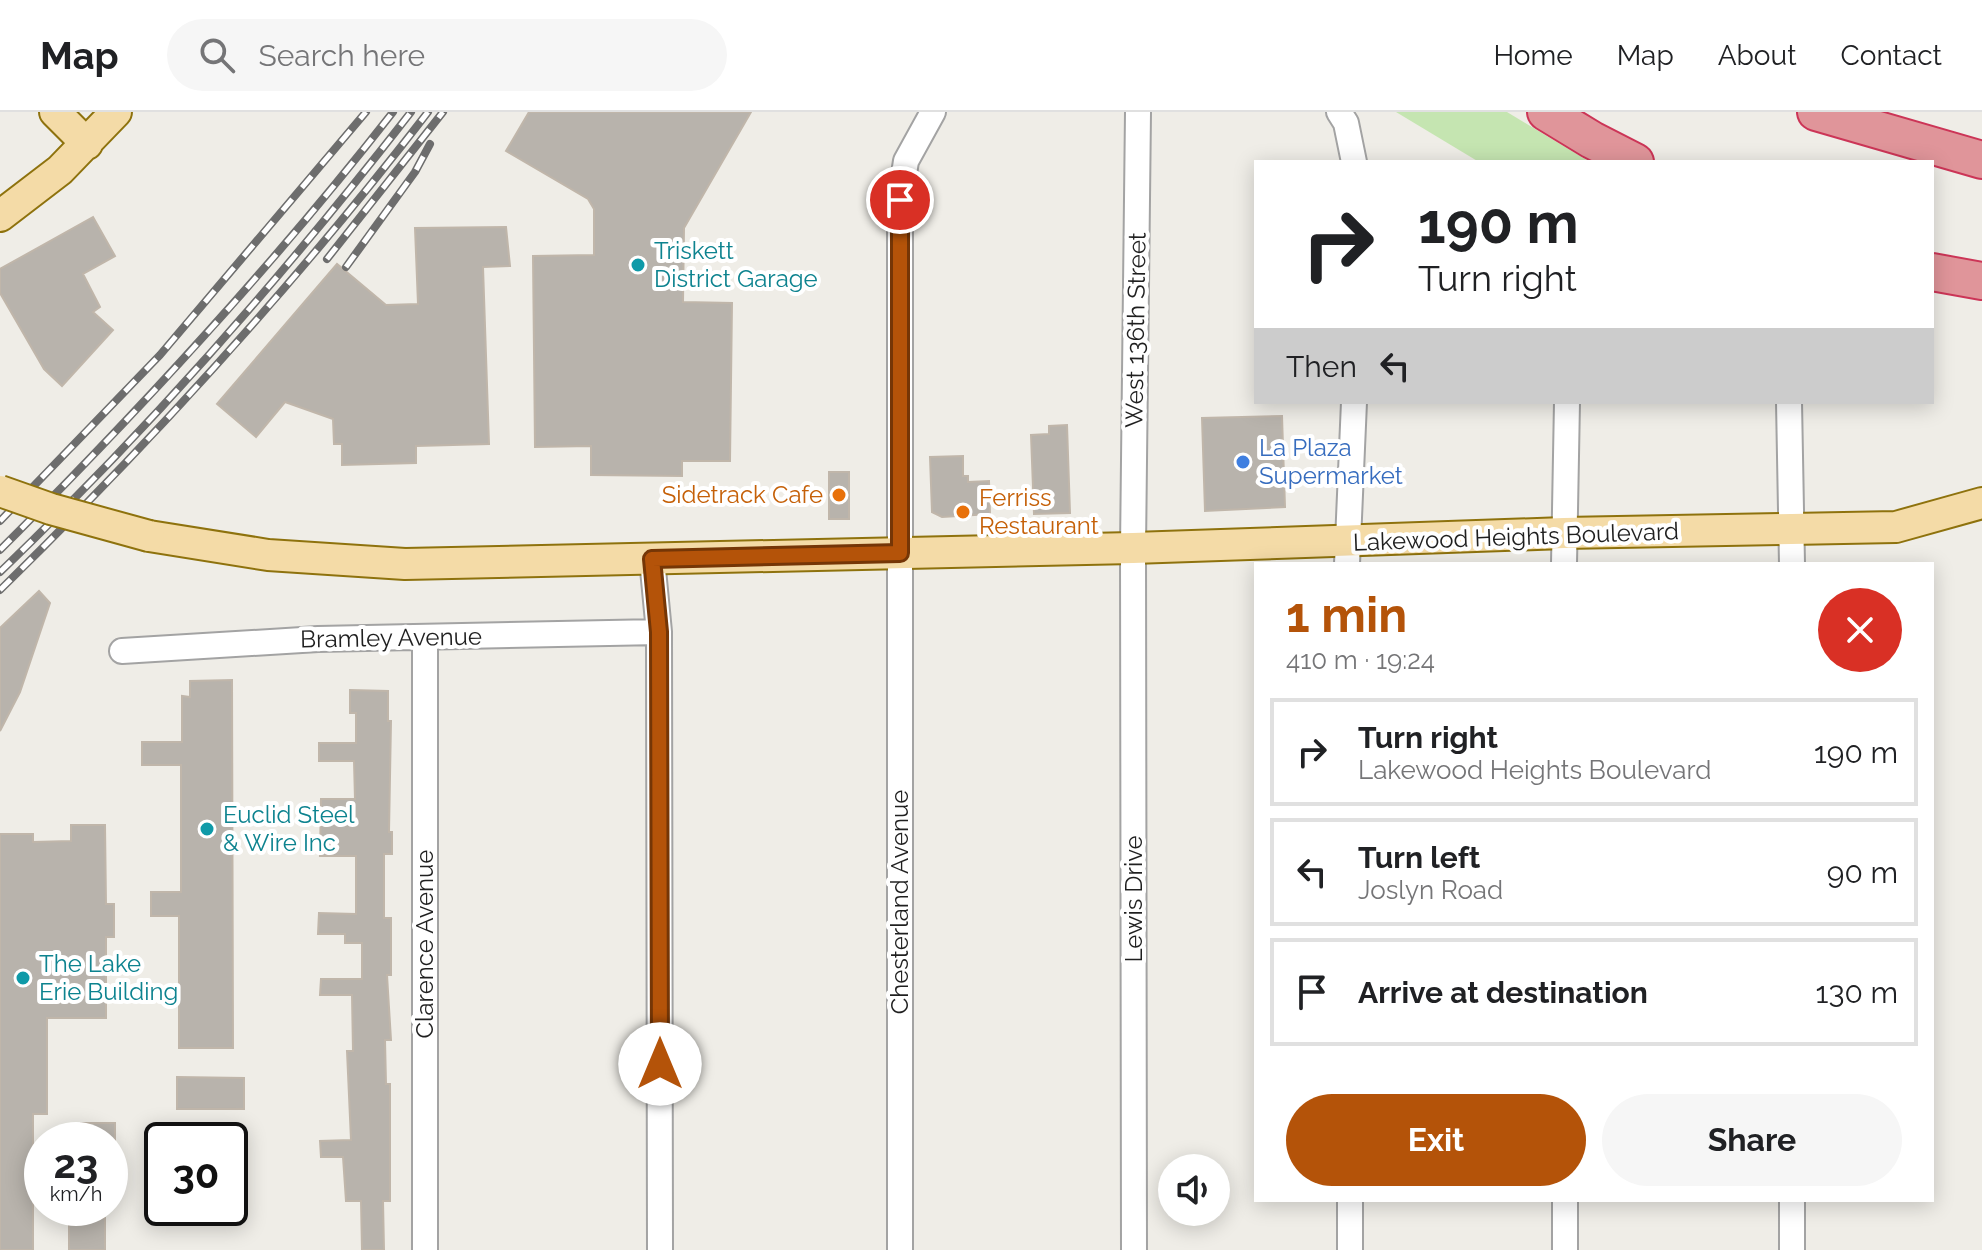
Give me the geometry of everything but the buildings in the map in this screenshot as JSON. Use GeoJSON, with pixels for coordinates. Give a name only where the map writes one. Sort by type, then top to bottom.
{"type":"FeatureCollection","features":[{"type":"Feature","properties":{"kind":"highway"},"geometry":{"type":"LineString","coordinates":[[1546,112],[1631,160]]}},
{"type":"Feature","properties":{"kind":"highway"},"geometry":{"type":"LineString","coordinates":[[1816,112],[1977,159]]}},
{"type":"Feature","properties":{"kind":"highway"},"geometry":{"type":"LineString","coordinates":[[1934,272],[1982,281]]}},
{"type":"Feature","properties":{"kind":"main road"},"geometry":{"type":"LineString","coordinates":[[55,112],[87,144]]}},
{"type":"Feature","properties":{"kind":"main road"},"geometry":{"type":"LineString","coordinates":[[0,216],[32,194],[87,144],[116,112]]}},
{"type":"Feature","properties":{"kind":"main road","name":"Lakewood Heights Boulevard"},"geometry":{"type":"LineString","coordinates":[[0,491],[51,509],[149,536],[268,555],[405,564],[1133,548],[1347,553],[1564,533],[1896,527],[1982,503]]}},
{"type":"Feature","properties":{"kind":"street","name":"Chesterland Avenue"},"geometry":{"type":"LineString","coordinates":[[900,1250],[900,200],[906,161],[933,112]]}},
{"type":"Feature","properties":{"kind":"street","name":"West 136th Street"},"geometry":{"type":"LineString","coordinates":[[1133,548],[1138,112]]}},
{"type":"Feature","properties":{"kind":"street"},"geometry":{"type":"LineString","coordinates":[[1339,112],[1346,123],[1354,160]]}},
{"type":"Feature","properties":{"kind":"street"},"geometry":{"type":"LineString","coordinates":[[1347,553],[1354,404]]}},
{"type":"Feature","properties":{"kind":"street"},"geometry":{"type":"LineString","coordinates":[[1564,562],[1567,404]]}},
{"type":"Feature","properties":{"kind":"street"},"geometry":{"type":"LineString","coordinates":[[1789,404],[1792,562]]}},
{"type":"Feature","properties":{"kind":"street","name":"Lewis Drive"},"geometry":{"type":"LineString","coordinates":[[1133,548],[1134,1250]]}},
{"type":"Feature","properties":{"kind":"street"},"geometry":{"type":"LineString","coordinates":[[652,559],[659,632],[660,1250]]}},
{"type":"Feature","properties":{"kind":"street","name":"Bramley Avenue"},"geometry":{"type":"LineString","coordinates":[[122,651],[318,639],[659,632]]}},
{"type":"Feature","properties":{"kind":"street","name":"Clarence Avenue"},"geometry":{"type":"LineString","coordinates":[[425,637],[425,1250]]}},
{"type":"Feature","properties":{"kind":"street"},"geometry":{"type":"LineString","coordinates":[[1350,1202],[1350,1250]]}},
{"type":"Feature","properties":{"kind":"street"},"geometry":{"type":"LineString","coordinates":[[1565,1202],[1565,1250]]}},
{"type":"Feature","properties":{"kind":"street"},"geometry":{"type":"LineString","coordinates":[[1792,1202],[1792,1250]]}},
{"type":"Feature","properties":{"kind":"green space"},"geometry":{"type":"Polygon","coordinates":[[[1396,112],[1507,112],[1587,160],[1476,160],[1396,112]]]}},
{"type":"Feature","properties":{"kind":"railway"},"geometry":{"type":"LineString","coordinates":[[0,521],[160,355],[366,112]]}},
{"type":"Feature","properties":{"kind":"railway"},"geometry":{"type":"LineString","coordinates":[[0,550],[203,337],[300,226],[393,112]]}},
{"type":"Feature","properties":{"kind":"railway"},"geometry":{"type":"LineString","coordinates":[[0,572],[109,463],[214,350],[411,112]]}},
{"type":"Feature","properties":{"kind":"railway"},"geometry":{"type":"LineString","coordinates":[[0,590],[113,476],[222,358],[327,237],[428,112]]}},
{"type":"Feature","properties":{"kind":"railway"},"geometry":{"type":"LineString","coordinates":[[327,259],[443,112]]}},
{"type":"Feature","properties":{"kind":"railway"},"geometry":{"type":"LineString","coordinates":[[346,267],[415,172],[430,144]]}},
{"type":"Feature","properties":{"kind":"place","name":"Triskett District Garage"},"geometry":{"type":"Point","coordinates":[638,265]}},
{"type":"Feature","properties":{"kind":"place","name":"La Plaza Supermarket"},"geometry":{"type":"Point","coordinates":[1243,462]}},
{"type":"Feature","properties":{"kind":"place","name":"Sidetrack Cafe"},"geometry":{"type":"Point","coordinates":[839,495]}},
{"type":"Feature","properties":{"kind":"place","name":"Ferriss Restaurant"},"geometry":{"type":"Point","coordinates":[963,512]}},
{"type":"Feature","properties":{"kind":"place","name":"Euclid Steel & Wire Inc"},"geometry":{"type":"Point","coordinates":[207,829]}},
{"type":"Feature","properties":{"kind":"place","name":"The Lake Erie Building"},"geometry":{"type":"Point","coordinates":[23,978]}},
{"type":"Feature","properties":{"kind":"route"},"geometry":{"type":"LineString","coordinates":[[660,1064],[659,632],[652,559],[900,553],[900,200]]}}]}
